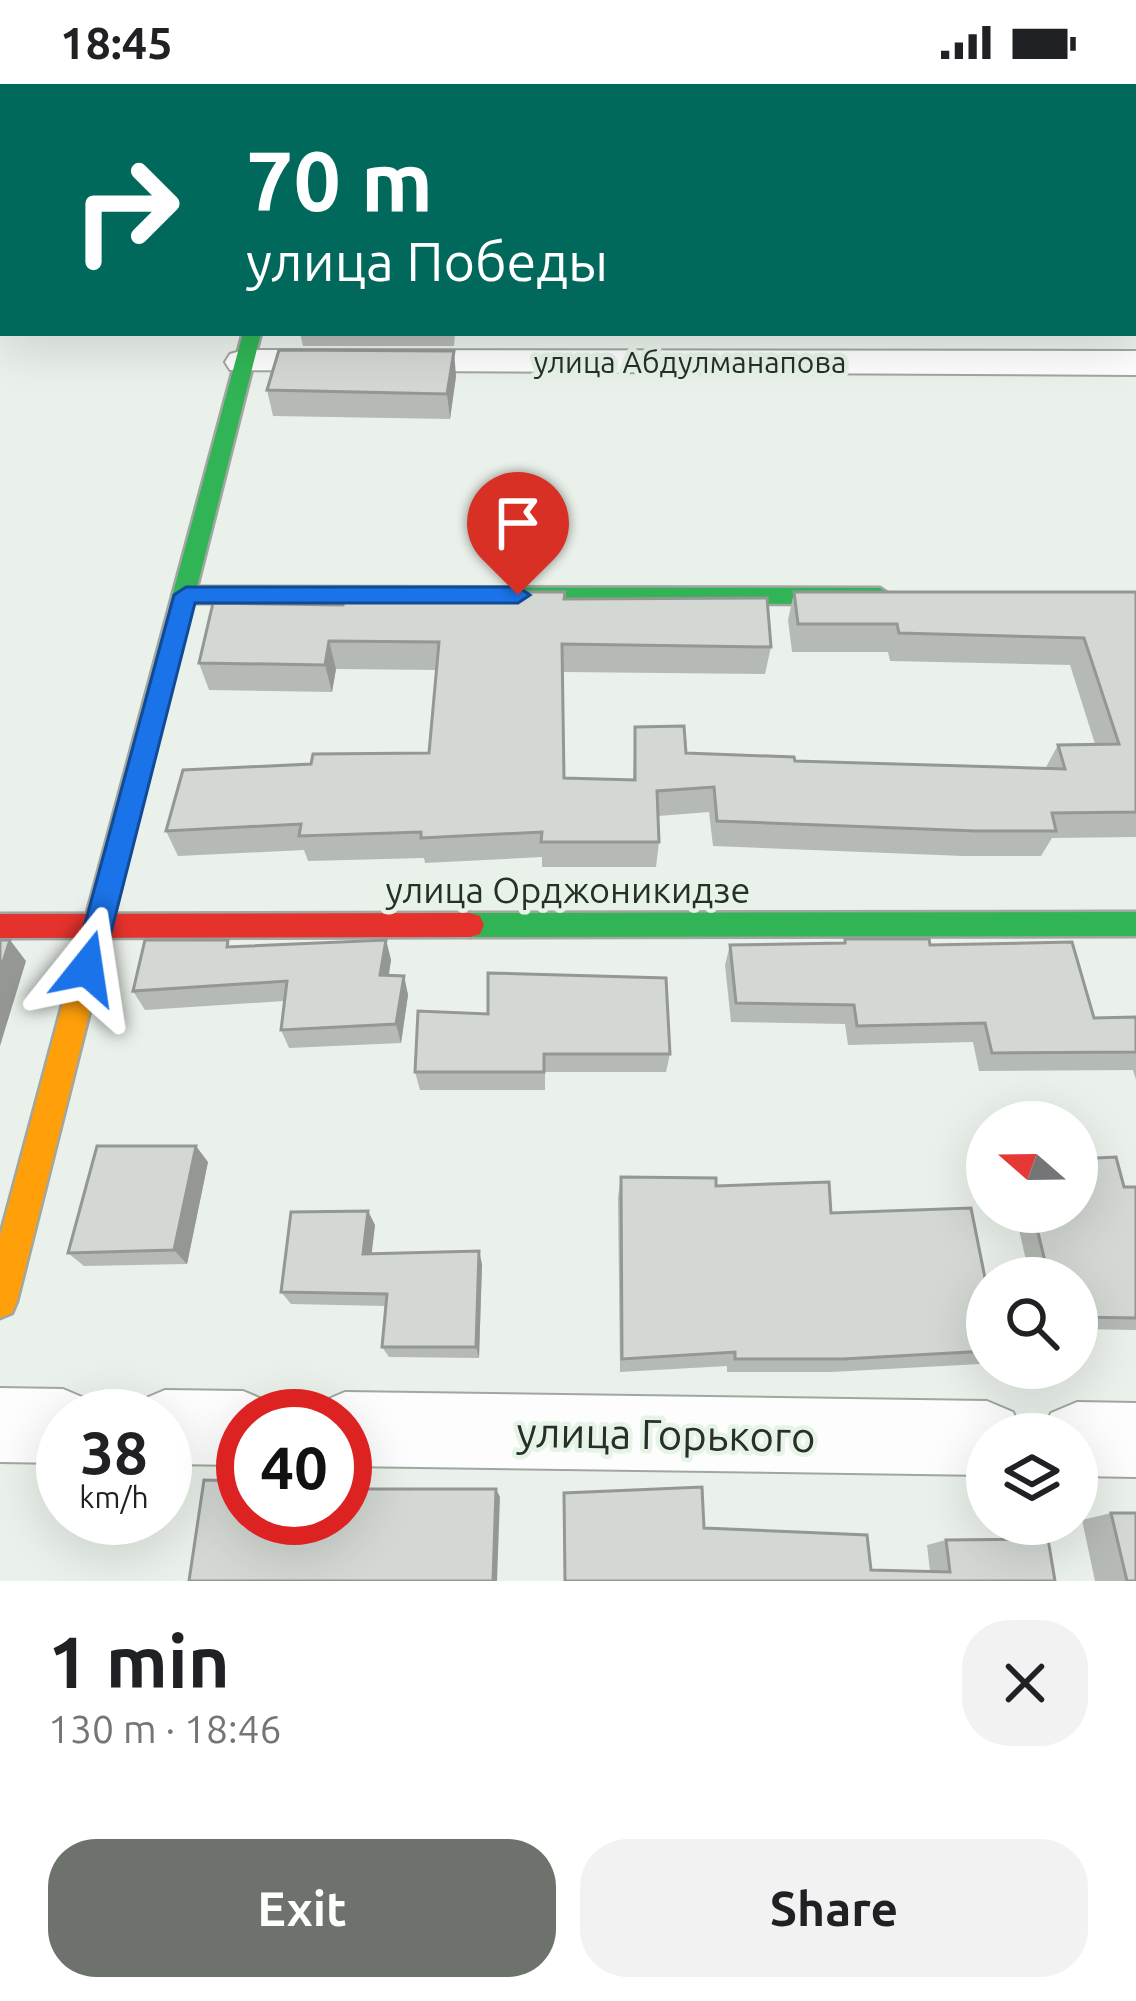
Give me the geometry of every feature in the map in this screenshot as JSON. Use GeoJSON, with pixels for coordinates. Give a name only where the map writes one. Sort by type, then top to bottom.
{"type":"FeatureCollection","features":[{"type":"Feature","properties":{"kind":"street","name":"улица Абдулманапова"},"geometry":{"type":"LineString","coordinates":[[248,347],[1136,363]]}},
{"type":"Feature","properties":{"kind":"street"},"geometry":{"type":"LineString","coordinates":[[0,1301],[248,347]]}},
{"type":"Feature","properties":{"kind":"street"},"geometry":{"type":"LineString","coordinates":[[186,595],[898,596]]}},
{"type":"Feature","properties":{"kind":"street","name":"улица Орджоникидзе"},"geometry":{"type":"LineString","coordinates":[[0,926],[1136,924]]}},
{"type":"Feature","properties":{"kind":"street"},"geometry":{"type":"LineString","coordinates":[[0,1425],[36,1426]]}},
{"type":"Feature","properties":{"kind":"street","name":"улица Горького"},"geometry":{"type":"LineString","coordinates":[[372,1430],[966,1438]]}},
{"type":"Feature","properties":{"kind":"street"},"geometry":{"type":"LineString","coordinates":[[1098,1439],[1136,1440]]}},
{"type":"Feature","properties":{"kind":"building"},"geometry":{"type":"Polygon","coordinates":[[[279,350],[454,351],[447,394],[267,390],[279,350]]]}},
{"type":"Feature","properties":{"kind":"building"},"geometry":{"type":"Polygon","coordinates":[[[345,592],[565,592],[564,599],[767,598],[771,647],[562,644],[564,778],[635,780],[635,727],[684,726],[686,753],[1065,769],[1058,745],[1119,744],[1084,638],[899,633],[897,624],[798,624],[794,592],[1136,592],[1136,812],[1052,813],[1056,831],[717,821],[714,787],[657,791],[659,842],[541,842],[542,832],[421,838],[421,832],[299,836],[301,824],[166,831],[183,770],[311,764],[313,754],[429,753],[439,642],[329,641],[325,665],[199,663],[213,603],[343,605],[345,592]]]}},
{"type":"Feature","properties":{"kind":"building"},"geometry":{"type":"Polygon","coordinates":[[[845,939],[929,939],[930,945],[1072,942],[1094,1018],[1136,1017],[1136,1052],[992,1053],[985,1023],[857,1026],[854,1005],[736,1003],[730,945],[845,943],[845,939]]]}},
{"type":"Feature","properties":{"kind":"building"},"geometry":{"type":"Polygon","coordinates":[[[0,940],[10,940],[0,971],[0,940]]]}},
{"type":"Feature","properties":{"kind":"building"},"geometry":{"type":"Polygon","coordinates":[[[145,940],[228,940],[227,947],[386,940],[380,975],[404,976],[396,1024],[281,1030],[287,981],[133,991],[145,940]]]}},
{"type":"Feature","properties":{"kind":"building"},"geometry":{"type":"Polygon","coordinates":[[[488,973],[666,978],[670,1054],[544,1054],[544,1072],[415,1072],[418,1011],[488,1014],[488,973]]]}},
{"type":"Feature","properties":{"kind":"building"},"geometry":{"type":"Polygon","coordinates":[[[97,1146],[196,1146],[174,1250],[68,1253],[97,1146]]]}},
{"type":"Feature","properties":{"kind":"building"},"geometry":{"type":"Polygon","coordinates":[[[1116,1157],[1124,1187],[1136,1187],[1136,1318],[1098,1317],[1098,1257],[1044,1257],[1038,1233],[1098,1233],[1098,1158],[1116,1157]]]}},
{"type":"Feature","properties":{"kind":"building"},"geometry":{"type":"Polygon","coordinates":[[[621,1177],[716,1178],[716,1186],[829,1182],[831,1213],[966,1208],[966,1233],[976,1233],[981,1257],[966,1257],[966,1352],[735,1359],[735,1352],[622,1359],[621,1177]]]}},
{"type":"Feature","properties":{"kind":"building"},"geometry":{"type":"Polygon","coordinates":[[[368,1211],[363,1254],[479,1251],[476,1347],[382,1347],[387,1294],[281,1292],[291,1212],[368,1211]]]}},
{"type":"Feature","properties":{"kind":"building"},"geometry":{"type":"Polygon","coordinates":[[[204,1480],[216,1480],[216,1545],[372,1545],[372,1489],[496,1489],[493,1581],[189,1581],[204,1480]]]}},
{"type":"Feature","properties":{"kind":"building"},"geometry":{"type":"Polygon","coordinates":[[[702,1487],[704,1528],[867,1535],[871,1570],[950,1572],[946,1540],[966,1540],[966,1545],[1049,1545],[1055,1581],[565,1581],[564,1493],[702,1487]]]}},
{"type":"Feature","properties":{"kind":"building"},"geometry":{"type":"Polygon","coordinates":[[[1111,1513],[1136,1513],[1136,1581],[1127,1581],[1111,1513]]]}},
{"type":"Feature","properties":{"kind":"traffic: fast"},"geometry":{"type":"LineString","coordinates":[[156,701],[251,336]]}},
{"type":"Feature","properties":{"kind":"traffic: fast"},"geometry":{"type":"LineString","coordinates":[[186,595],[880,596]]}},
{"type":"Feature","properties":{"kind":"traffic: fast"},"geometry":{"type":"LineString","coordinates":[[470,925],[1136,924]]}},
{"type":"Feature","properties":{"kind":"traffic: slow"},"geometry":{"type":"LineString","coordinates":[[0,1301],[156,701]]}},
{"type":"Feature","properties":{"kind":"traffic: jam"},"geometry":{"type":"LineString","coordinates":[[0,926],[470,925]]}},
{"type":"Feature","properties":{"kind":"route"},"geometry":{"type":"LineString","coordinates":[[87,968],[186,595],[518,595]]}}]}
